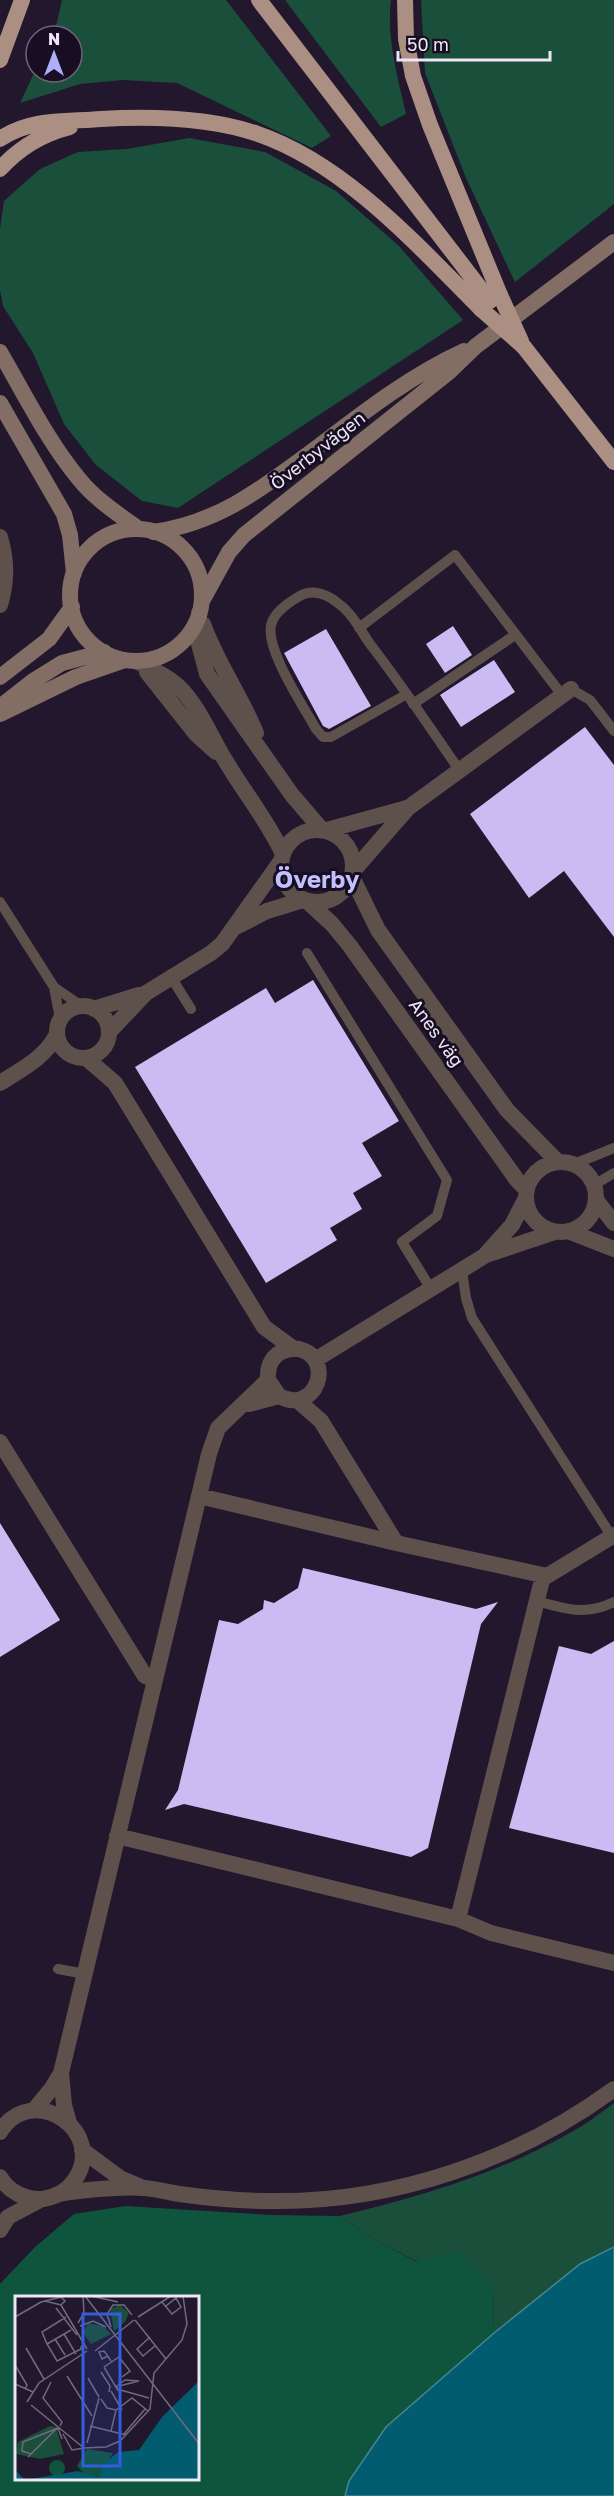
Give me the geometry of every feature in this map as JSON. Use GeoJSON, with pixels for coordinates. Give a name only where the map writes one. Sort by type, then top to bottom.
{"type":"FeatureCollection","features":[{"type":"Feature","properties":{"kind":"highway"},"geometry":{"type":"LineString","coordinates":[[1,56],[22,0]]}},
{"type":"Feature","properties":{"kind":"highway"},"geometry":{"type":"LineString","coordinates":[[259,0],[614,462]]}},
{"type":"Feature","properties":{"kind":"highway"},"geometry":{"type":"LineString","coordinates":[[405,0],[406,39],[413,76],[490,302]]}},
{"type":"Feature","properties":{"kind":"highway"},"geometry":{"type":"LineString","coordinates":[[0,139],[23,126],[41,122],[124,117],[172,118],[257,134],[298,151],[337,177],[490,302],[524,347]]}},
{"type":"Feature","properties":{"kind":"highway"},"geometry":{"type":"LineString","coordinates":[[0,169],[20,150],[50,133],[99,120]]}},
{"type":"Feature","properties":{"kind":"main road","name":"Överbyvägen"},"geometry":{"type":"LineString","coordinates":[[0,714],[76,677],[130,660],[163,655],[179,645],[192,630],[229,552],[244,535],[441,379],[476,346],[614,242]]}},
{"type":"Feature","properties":{"kind":"main road","name":"Överbyvägen"},"geometry":{"type":"LineString","coordinates":[[74,575],[85,554],[104,538],[115,533],[188,525],[208,519],[233,506],[264,487],[409,380],[476,346]]}},
{"type":"Feature","properties":{"kind":"main road"},"geometry":{"type":"LineString","coordinates":[[0,352],[43,426],[80,480],[115,512],[146,531],[172,540],[187,554],[197,571],[201,607]]}},
{"type":"Feature","properties":{"kind":"main road","name":"Överbyvägen"},"geometry":{"type":"LineString","coordinates":[[0,403],[63,514],[70,535],[74,575],[71,591],[72,607],[80,628],[86,638],[104,652],[130,660]]}},
{"type":"Feature","properties":{"kind":"main road"},"geometry":{"type":"LineString","coordinates":[[0,677],[49,639],[72,607]]}},
{"type":"Feature","properties":{"kind":"main road"},"geometry":{"type":"LineString","coordinates":[[0,707],[33,681],[62,663],[104,652]]}},
{"type":"Feature","properties":{"kind":"street"},"geometry":{"type":"LineString","coordinates":[[0,537],[6,560],[5,587],[0,605]]}},
{"type":"Feature","properties":{"kind":"street"},"geometry":{"type":"LineString","coordinates":[[201,607],[214,652],[249,714],[264,754],[292,795],[324,830],[342,838],[348,845],[352,853],[353,873]]}},
{"type":"Feature","properties":{"kind":"street"},"geometry":{"type":"LineString","coordinates":[[130,660],[157,683],[196,734],[225,761],[270,828],[282,857],[283,880],[294,895],[306,901],[319,903],[340,895],[348,887],[353,873],[408,808],[566,692]]}},
{"type":"Feature","properties":{"kind":"street"},"geometry":{"type":"LineString","coordinates":[[33,1062],[98,1054],[108,1036],[146,993],[222,944],[235,928],[289,843],[298,835],[309,830],[324,830],[408,808]]}},
{"type":"Feature","properties":{"kind":"street","name":"Anes väg"},"geometry":{"type":"LineString","coordinates":[[353,873],[378,930],[507,1110],[566,1163]]}},
{"type":"Feature","properties":{"kind":"street"},"geometry":{"type":"LineString","coordinates":[[235,928],[267,911],[306,901]]}},
{"type":"Feature","properties":{"kind":"street","name":"Anes väg"},"geometry":{"type":"LineString","coordinates":[[306,901],[332,924],[350,946],[527,1194]]}},
{"type":"Feature","properties":{"kind":"street"},"geometry":{"type":"LineString","coordinates":[[0,1083],[45,1052],[72,1009],[89,1008],[146,993]]}},
{"type":"Feature","properties":{"kind":"street"},"geometry":{"type":"LineString","coordinates":[[89,1008],[106,1020],[115,1083]]}},
{"type":"Feature","properties":{"kind":"street"},"geometry":{"type":"LineString","coordinates":[[34,2110],[61,2073],[209,1454],[218,1428],[268,1380],[270,1362],[264,1327],[115,1083],[61,1046],[59,1027]]}},
{"type":"Feature","properties":{"kind":"street"},"geometry":{"type":"LineString","coordinates":[[486,1255],[512,1225],[538,1171],[566,1163],[582,1169],[614,1223]]}},
{"type":"Feature","properties":{"kind":"street"},"geometry":{"type":"LineString","coordinates":[[315,1360],[486,1255],[577,1229],[590,1217],[595,1192]]}},
{"type":"Feature","properties":{"kind":"street"},"geometry":{"type":"LineString","coordinates":[[527,1194],[530,1214],[548,1229],[614,1249]]}},
{"type":"Feature","properties":{"kind":"street"},"geometry":{"type":"LineString","coordinates":[[264,1327],[294,1349]]}},
{"type":"Feature","properties":{"kind":"street"},"geometry":{"type":"LineString","coordinates":[[270,1362],[280,1352],[294,1349],[304,1351],[315,1360],[319,1370],[317,1385],[321,1421]]}},
{"type":"Feature","properties":{"kind":"street"},"geometry":{"type":"LineString","coordinates":[[268,1380],[279,1396],[287,1400],[307,1397],[317,1385]]}},
{"type":"Feature","properties":{"kind":"street"},"geometry":{"type":"LineString","coordinates":[[242,1407],[279,1396]]}},
{"type":"Feature","properties":{"kind":"street"},"geometry":{"type":"LineString","coordinates":[[297,1400],[321,1421],[396,1543]]}},
{"type":"Feature","properties":{"kind":"street"},"geometry":{"type":"LineString","coordinates":[[0,1442],[145,1676],[155,1679]]}},
{"type":"Feature","properties":{"kind":"street"},"geometry":{"type":"LineString","coordinates":[[199,1496],[543,1576],[547,1576],[613,1538]]}},
{"type":"Feature","properties":{"kind":"street"},"geometry":{"type":"LineString","coordinates":[[458,1919],[543,1576]]}},
{"type":"Feature","properties":{"kind":"street"},"geometry":{"type":"LineString","coordinates":[[117,1836],[458,1919],[491,1933],[614,1963]]}},
{"type":"Feature","properties":{"kind":"street"},"geometry":{"type":"LineString","coordinates":[[1,2180],[4,2223],[65,2190],[77,2176],[82,2151],[80,2140],[69,2123],[64,2105],[61,2073]]}},
{"type":"Feature","properties":{"kind":"street"},"geometry":{"type":"LineString","coordinates":[[1,2180],[9,2188],[25,2197],[50,2197],[105,2189],[143,2188],[200,2196],[271,2201],[313,2200],[383,2190],[428,2180],[509,2150],[548,2132],[614,2089]]}},
{"type":"Feature","properties":{"kind":"street"},"geometry":{"type":"LineString","coordinates":[[0,2132],[8,2116],[34,2110],[53,2113],[69,2123]]}},
{"type":"Feature","properties":{"kind":"street"},"geometry":{"type":"LineString","coordinates":[[82,2151],[120,2178],[143,2188]]}},
{"type":"Feature","properties":{"kind":"lane"},"geometry":{"type":"LineString","coordinates":[[358,628],[455,555],[515,635],[566,692],[590,700],[614,731]]}},
{"type":"Feature","properties":{"kind":"lane"},"geometry":{"type":"LineString","coordinates":[[460,771],[410,699],[342,606],[328,596],[314,592],[303,593],[277,613],[271,623],[268,637],[274,652],[316,729],[323,737],[331,737],[410,699],[515,635]]}},
{"type":"Feature","properties":{"kind":"lane"},"geometry":{"type":"LineString","coordinates":[[0,902],[54,987],[59,1027]]}},
{"type":"Feature","properties":{"kind":"lane"},"geometry":{"type":"LineString","coordinates":[[307,953],[447,1180],[438,1216],[402,1242],[430,1289]]}},
{"type":"Feature","properties":{"kind":"lane"},"geometry":{"type":"LineString","coordinates":[[171,977],[191,1009]]}},
{"type":"Feature","properties":{"kind":"lane"},"geometry":{"type":"LineString","coordinates":[[54,987],[89,1008]]}},
{"type":"Feature","properties":{"kind":"lane"},"geometry":{"type":"LineString","coordinates":[[566,1163],[614,1148]]}},
{"type":"Feature","properties":{"kind":"lane"},"geometry":{"type":"LineString","coordinates":[[595,1192],[614,1173]]}},
{"type":"Feature","properties":{"kind":"lane"},"geometry":{"type":"LineString","coordinates":[[462,1270],[466,1298],[472,1317],[613,1538]]}},
{"type":"Feature","properties":{"kind":"lane"},"geometry":{"type":"LineString","coordinates":[[537,1601],[574,1611],[590,1610],[614,1602]]}},
{"type":"Feature","properties":{"kind":"lane"},"geometry":{"type":"LineString","coordinates":[[58,1969],[85,1974]]}},
{"type":"Feature","properties":{"kind":"green space"},"geometry":{"type":"Polygon","coordinates":[[[62,0],[226,0],[331,136],[312,148],[177,83],[123,80],[84,84],[84,24],[56,24],[62,0]]]}},
{"type":"Feature","properties":{"kind":"green space"},"geometry":{"type":"Polygon","coordinates":[[[285,0],[391,0],[391,43],[406,114],[381,127],[285,0]]]}},
{"type":"Feature","properties":{"kind":"green space"},"geometry":{"type":"Polygon","coordinates":[[[421,0],[614,0],[614,204],[515,282],[466,178],[425,73],[421,0]]]}},
{"type":"Feature","properties":{"kind":"green space"},"geometry":{"type":"Polygon","coordinates":[[[29,84],[80,84],[20,103],[29,84]]]}},
{"type":"Feature","properties":{"kind":"green space"},"geometry":{"type":"Polygon","coordinates":[[[189,138],[265,152],[336,191],[399,246],[463,320],[178,508],[142,501],[96,465],[64,424],[33,353],[3,306],[0,290],[0,229],[4,201],[40,169],[78,152],[127,149],[189,138]]]}},
{"type":"Feature","properties":{"kind":"green space"},"geometry":{"type":"Polygon","coordinates":[[[614,2103],[614,2247],[580,2264],[494,2333],[493,2287],[418,2262],[375,2240],[340,2216],[399,2201],[485,2173],[574,2131],[614,2103]]]}},
{"type":"Feature","properties":{"kind":"green space"},"geometry":{"type":"Polygon","coordinates":[[[125,2206],[272,2215],[340,2216],[375,2240],[417,2262],[457,2250],[493,2287],[494,2333],[386,2427],[349,2481],[345,2496],[0,2496],[0,2284],[35,2247],[74,2214],[125,2206]]]}},
{"type":"Feature","properties":{"kind":"water"},"geometry":{"type":"Polygon","coordinates":[[[614,2247],[614,2496],[345,2496],[349,2481],[386,2427],[494,2333],[580,2264],[614,2247]]]}},
{"type":"Feature","properties":{"kind":"building"},"geometry":{"type":"Polygon","coordinates":[[[453,626],[472,655],[445,673],[426,644],[453,626]]]}},
{"type":"Feature","properties":{"kind":"building"},"geometry":{"type":"Polygon","coordinates":[[[326,629],[371,706],[329,729],[323,726],[284,653],[326,629]]]}},
{"type":"Feature","properties":{"kind":"building"},"geometry":{"type":"Polygon","coordinates":[[[494,660],[515,692],[461,727],[440,695],[494,660]]]}},
{"type":"Feature","properties":{"kind":"building"},"geometry":{"type":"Polygon","coordinates":[[[585,727],[614,765],[614,937],[564,871],[529,898],[470,814],[585,727]]]}},
{"type":"Feature","properties":{"kind":"building"},"geometry":{"type":"Polygon","coordinates":[[[313,980],[399,1121],[362,1143],[382,1176],[353,1193],[362,1209],[330,1228],[337,1240],[266,1283],[135,1067],[266,988],[275,1003],[313,980]]]}},
{"type":"Feature","properties":{"kind":"building"},"geometry":{"type":"Polygon","coordinates":[[[0,1523],[60,1620],[0,1657],[0,1523]]]}},
{"type":"Feature","properties":{"kind":"building"},"geometry":{"type":"Polygon","coordinates":[[[303,1568],[476,1609],[498,1602],[481,1624],[428,1848],[411,1857],[184,1804],[165,1810],[178,1790],[219,1620],[238,1624],[263,1609],[264,1600],[274,1603],[298,1588],[303,1568]]]}},
{"type":"Feature","properties":{"kind":"building"},"geometry":{"type":"Polygon","coordinates":[[[614,1641],[614,1853],[509,1828],[559,1646],[591,1654],[614,1641]]]}},
{"type":"Feature","properties":{"kind":"district","name":"Överby"},"geometry":{"type":"Point","coordinates":[317,880]}}]}
